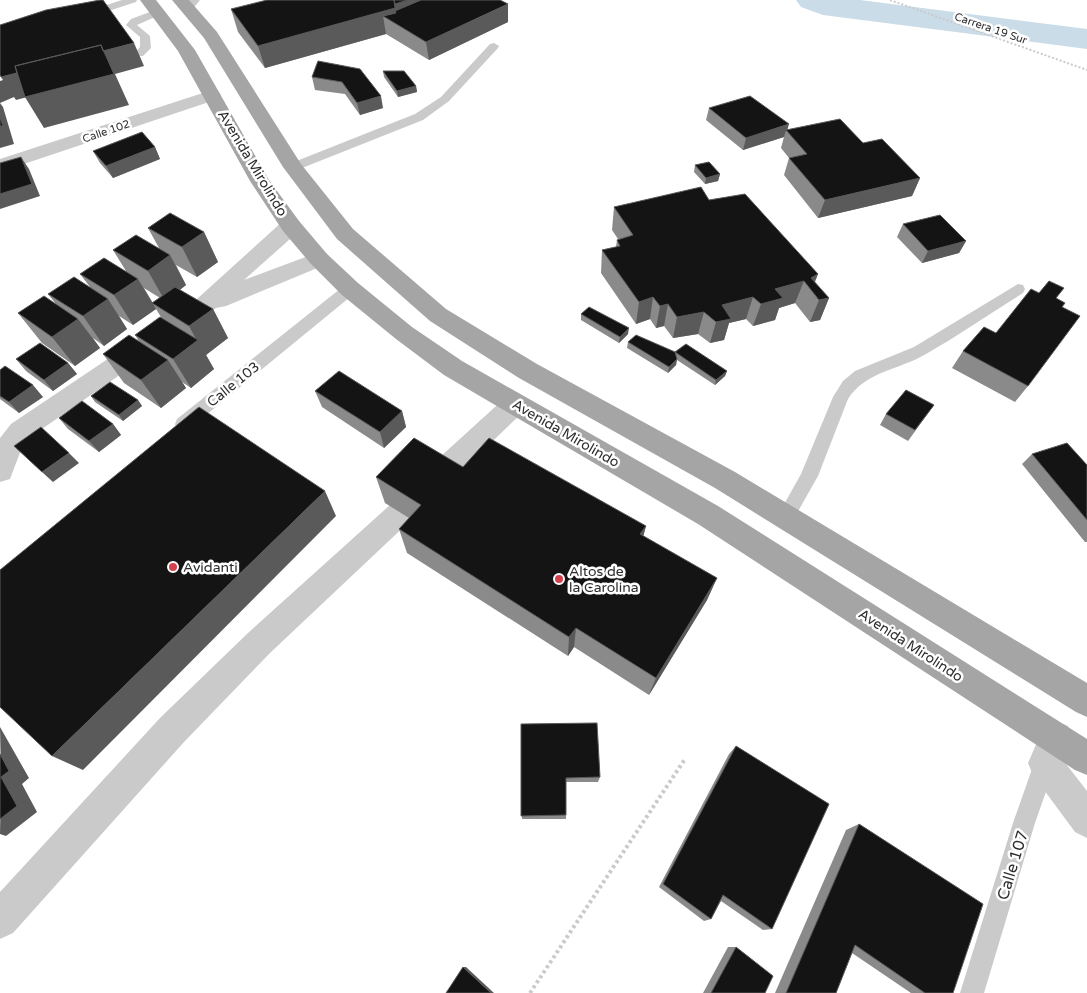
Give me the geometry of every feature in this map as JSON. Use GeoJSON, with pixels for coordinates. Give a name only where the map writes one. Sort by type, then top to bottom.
{"type":"FeatureCollection","features":[{"type":"Feature","properties":{"kind":"main road","name":"Avenida Mirolindo"},"geometry":{"type":"LineString","coordinates":[[174,4],[186,50],[260,181],[291,226],[319,259],[350,289],[404,333],[453,368],[708,516],[1050,750],[1087,758]]}},
{"type":"Feature","properties":{"kind":"main road"},"geometry":{"type":"LineString","coordinates":[[174,4],[211,36],[293,167],[345,234],[438,315],[528,371],[725,480],[1087,701]]}},
{"type":"Feature","properties":{"kind":"street","name":"Calle 102"},"geometry":{"type":"LineString","coordinates":[[0,166],[212,95]]}},
{"type":"Feature","properties":{"kind":"street"},"geometry":{"type":"LineString","coordinates":[[0,471],[9,446],[20,431],[205,305],[291,226]]}},
{"type":"Feature","properties":{"kind":"street"},"geometry":{"type":"LineString","coordinates":[[205,305],[319,259]]}},
{"type":"Feature","properties":{"kind":"street"},"geometry":{"type":"LineString","coordinates":[[439,475],[515,404]]}},
{"type":"Feature","properties":{"kind":"street"},"geometry":{"type":"LineString","coordinates":[[0,920],[172,730],[259,643],[400,513]]}},
{"type":"Feature","properties":{"kind":"street"},"geometry":{"type":"LineString","coordinates":[[1050,750],[1087,820]]}},
{"type":"Feature","properties":{"kind":"lane"},"geometry":{"type":"LineString","coordinates":[[80,18],[132,0]]}},
{"type":"Feature","properties":{"kind":"lane"},"geometry":{"type":"LineString","coordinates":[[139,54],[146,48],[145,36],[130,25],[174,4]]}},
{"type":"Feature","properties":{"kind":"lane"},"geometry":{"type":"LineString","coordinates":[[293,167],[419,117],[445,99],[494,46]]}},
{"type":"Feature","properties":{"kind":"lane","name":"Calle 103"},"geometry":{"type":"LineString","coordinates":[[167,437],[350,289]]}},
{"type":"Feature","properties":{"kind":"lane"},"geometry":{"type":"LineString","coordinates":[[786,517],[809,476],[841,397],[849,385],[861,375],[920,351],[1018,289]]}},
{"type":"Feature","properties":{"kind":"lane","name":"Calle 107"},"geometry":{"type":"LineString","coordinates":[[972,993],[1024,823],[1050,750]]}},
{"type":"Feature","properties":{"kind":"path","name":"Carrera 19 Sur"},"geometry":{"type":"LineString","coordinates":[[890,0],[1087,70]]}},
{"type":"Feature","properties":{"kind":"path"},"geometry":{"type":"LineString","coordinates":[[530,993],[685,759]]}},
{"type":"Feature","properties":{"kind":"building"},"geometry":{"type":"Polygon","coordinates":[[[103,0],[134,43],[103,51],[101,45],[15,66],[17,73],[1,77],[0,25],[46,10],[103,0]]]}},
{"type":"Feature","properties":{"kind":"building"},"geometry":{"type":"Polygon","coordinates":[[[267,0],[394,0],[395,8],[258,46],[231,9],[267,0]]]}},
{"type":"Feature","properties":{"kind":"building"},"geometry":{"type":"Polygon","coordinates":[[[394,0],[408,0],[395,4],[394,0]]]}},
{"type":"Feature","properties":{"kind":"building"},"geometry":{"type":"Polygon","coordinates":[[[421,0],[500,0],[508,4],[426,42],[383,16],[396,13],[395,11],[421,0]]]}},
{"type":"Feature","properties":{"kind":"building"},"geometry":{"type":"Polygon","coordinates":[[[101,45],[114,74],[25,97],[15,66],[101,45]]]}},
{"type":"Feature","properties":{"kind":"building"},"geometry":{"type":"Polygon","coordinates":[[[318,61],[360,69],[381,96],[357,103],[342,82],[312,77],[318,61]]]}},
{"type":"Feature","properties":{"kind":"building"},"geometry":{"type":"Polygon","coordinates":[[[383,71],[404,71],[416,86],[397,91],[383,71]]]}},
{"type":"Feature","properties":{"kind":"building"},"geometry":{"type":"Polygon","coordinates":[[[750,96],[789,124],[746,138],[709,108],[750,96]]]}},
{"type":"Feature","properties":{"kind":"building"},"geometry":{"type":"Polygon","coordinates":[[[840,119],[863,143],[882,139],[920,178],[825,200],[789,158],[807,154],[786,130],[840,119]]]}},
{"type":"Feature","properties":{"kind":"building"},"geometry":{"type":"Polygon","coordinates":[[[142,132],[155,147],[106,166],[93,151],[142,132]]]}},
{"type":"Feature","properties":{"kind":"building"},"geometry":{"type":"Polygon","coordinates":[[[21,157],[32,184],[0,194],[0,163],[21,157]]]}},
{"type":"Feature","properties":{"kind":"building"},"geometry":{"type":"Polygon","coordinates":[[[709,162],[720,174],[706,178],[695,165],[709,162]]]}},
{"type":"Feature","properties":{"kind":"building"},"geometry":{"type":"Polygon","coordinates":[[[701,187],[709,200],[745,194],[818,274],[811,278],[829,298],[819,300],[804,281],[775,289],[783,298],[761,304],[753,297],[722,305],[731,319],[716,322],[704,312],[677,317],[668,304],[660,306],[653,297],[639,302],[602,250],[620,246],[617,240],[633,235],[614,207],[701,187]]]}},
{"type":"Feature","properties":{"kind":"building"},"geometry":{"type":"Polygon","coordinates":[[[170,213],[204,232],[182,247],[148,228],[170,213]]]}},
{"type":"Feature","properties":{"kind":"building"},"geometry":{"type":"Polygon","coordinates":[[[940,215],[966,241],[928,251],[903,224],[940,215]]]}},
{"type":"Feature","properties":{"kind":"building"},"geometry":{"type":"Polygon","coordinates":[[[136,235],[170,255],[148,271],[113,250],[136,235]]]}},
{"type":"Feature","properties":{"kind":"building"},"geometry":{"type":"Polygon","coordinates":[[[104,258],[138,279],[114,295],[80,274],[104,258]]]}},
{"type":"Feature","properties":{"kind":"building"},"geometry":{"type":"Polygon","coordinates":[[[74,277],[108,299],[83,316],[48,294],[74,277]]]}},
{"type":"Feature","properties":{"kind":"building"},"geometry":{"type":"Polygon","coordinates":[[[1049,281],[1064,288],[1056,298],[1065,303],[1062,307],[1080,316],[1028,386],[963,351],[984,327],[996,333],[1031,289],[1039,293],[1049,281]]]}},
{"type":"Feature","properties":{"kind":"building"},"geometry":{"type":"Polygon","coordinates":[[[175,287],[213,309],[189,326],[152,303],[175,287]]]}},
{"type":"Feature","properties":{"kind":"building"},"geometry":{"type":"Polygon","coordinates":[[[44,296],[78,319],[52,337],[18,313],[44,296]]]}},
{"type":"Feature","properties":{"kind":"building"},"geometry":{"type":"Polygon","coordinates":[[[589,307],[629,328],[620,337],[581,314],[589,307]]]}},
{"type":"Feature","properties":{"kind":"building"},"geometry":{"type":"Polygon","coordinates":[[[160,317],[198,340],[173,359],[135,335],[160,317]]]}},
{"type":"Feature","properties":{"kind":"building"},"geometry":{"type":"Polygon","coordinates":[[[129,335],[168,360],[141,380],[103,354],[129,335]]]}},
{"type":"Feature","properties":{"kind":"building"},"geometry":{"type":"Polygon","coordinates":[[[636,335],[675,352],[677,359],[669,367],[628,342],[636,335]]]}},
{"type":"Feature","properties":{"kind":"building"},"geometry":{"type":"Polygon","coordinates":[[[40,343],[68,363],[44,380],[16,359],[40,343]]]}},
{"type":"Feature","properties":{"kind":"building"},"geometry":{"type":"Polygon","coordinates":[[[686,344],[727,371],[716,380],[675,352],[686,344]]]}},
{"type":"Feature","properties":{"kind":"building"},"geometry":{"type":"Polygon","coordinates":[[[5,366],[33,385],[9,402],[0,396],[0,370],[5,366]]]}},
{"type":"Feature","properties":{"kind":"building"},"geometry":{"type":"Polygon","coordinates":[[[339,371],[402,411],[380,432],[315,391],[339,371]]]}},
{"type":"Feature","properties":{"kind":"building"},"geometry":{"type":"Polygon","coordinates":[[[110,382],[138,400],[119,415],[91,396],[110,382]]]}},
{"type":"Feature","properties":{"kind":"building"},"geometry":{"type":"Polygon","coordinates":[[[906,390],[934,405],[915,430],[886,414],[906,390]]]}},
{"type":"Feature","properties":{"kind":"building"},"geometry":{"type":"Polygon","coordinates":[[[82,401],[113,424],[89,441],[59,418],[82,401]]]}},
{"type":"Feature","properties":{"kind":"building","name":"Avidanti"},"geometry":{"type":"Polygon","coordinates":[[[199,407],[325,491],[52,756],[0,707],[0,570],[199,407]]]}},
{"type":"Feature","properties":{"kind":"building"},"geometry":{"type":"Polygon","coordinates":[[[41,427],[69,453],[42,472],[14,446],[41,427]]]}},
{"type":"Feature","properties":{"kind":"building","name":"Altos de la Carolina"},"geometry":{"type":"Polygon","coordinates":[[[414,438],[463,467],[489,438],[646,526],[640,534],[717,578],[656,678],[576,628],[569,637],[399,529],[421,505],[376,477],[414,438]]]}},
{"type":"Feature","properties":{"kind":"building"},"geometry":{"type":"Polygon","coordinates":[[[1067,443],[1087,465],[1087,520],[1032,454],[1067,443]]]}},
{"type":"Feature","properties":{"kind":"building"},"geometry":{"type":"Polygon","coordinates":[[[597,723],[600,777],[566,778],[566,815],[521,816],[521,724],[597,723]]]}},
{"type":"Feature","properties":{"kind":"building"},"geometry":{"type":"Polygon","coordinates":[[[736,746],[829,804],[772,929],[723,895],[711,919],[663,884],[736,746]]]}},
{"type":"Feature","properties":{"kind":"building"},"geometry":{"type":"Polygon","coordinates":[[[0,754],[9,771],[1,777],[17,806],[0,819],[0,754]]]}},
{"type":"Feature","properties":{"kind":"building"},"geometry":{"type":"Polygon","coordinates":[[[859,824],[983,904],[953,993],[925,993],[855,945],[836,993],[786,993],[859,824]]]}},
{"type":"Feature","properties":{"kind":"building"},"geometry":{"type":"Polygon","coordinates":[[[736,947],[773,976],[765,993],[711,993],[736,947]]]}},
{"type":"Feature","properties":{"kind":"building"},"geometry":{"type":"Polygon","coordinates":[[[463,967],[491,993],[446,993],[463,967]]]}},
{"type":"Feature","properties":{"kind":"waterway"},"geometry":{"type":"LineString","coordinates":[[812,0],[823,5],[1087,39]]}},
{"type":"Feature","properties":{"kind":"place","name":"Avidanti"},"geometry":{"type":"Point","coordinates":[173,567]}},
{"type":"Feature","properties":{"kind":"place","name":"Altos de la Carolina"},"geometry":{"type":"Point","coordinates":[559,579]}}]}
